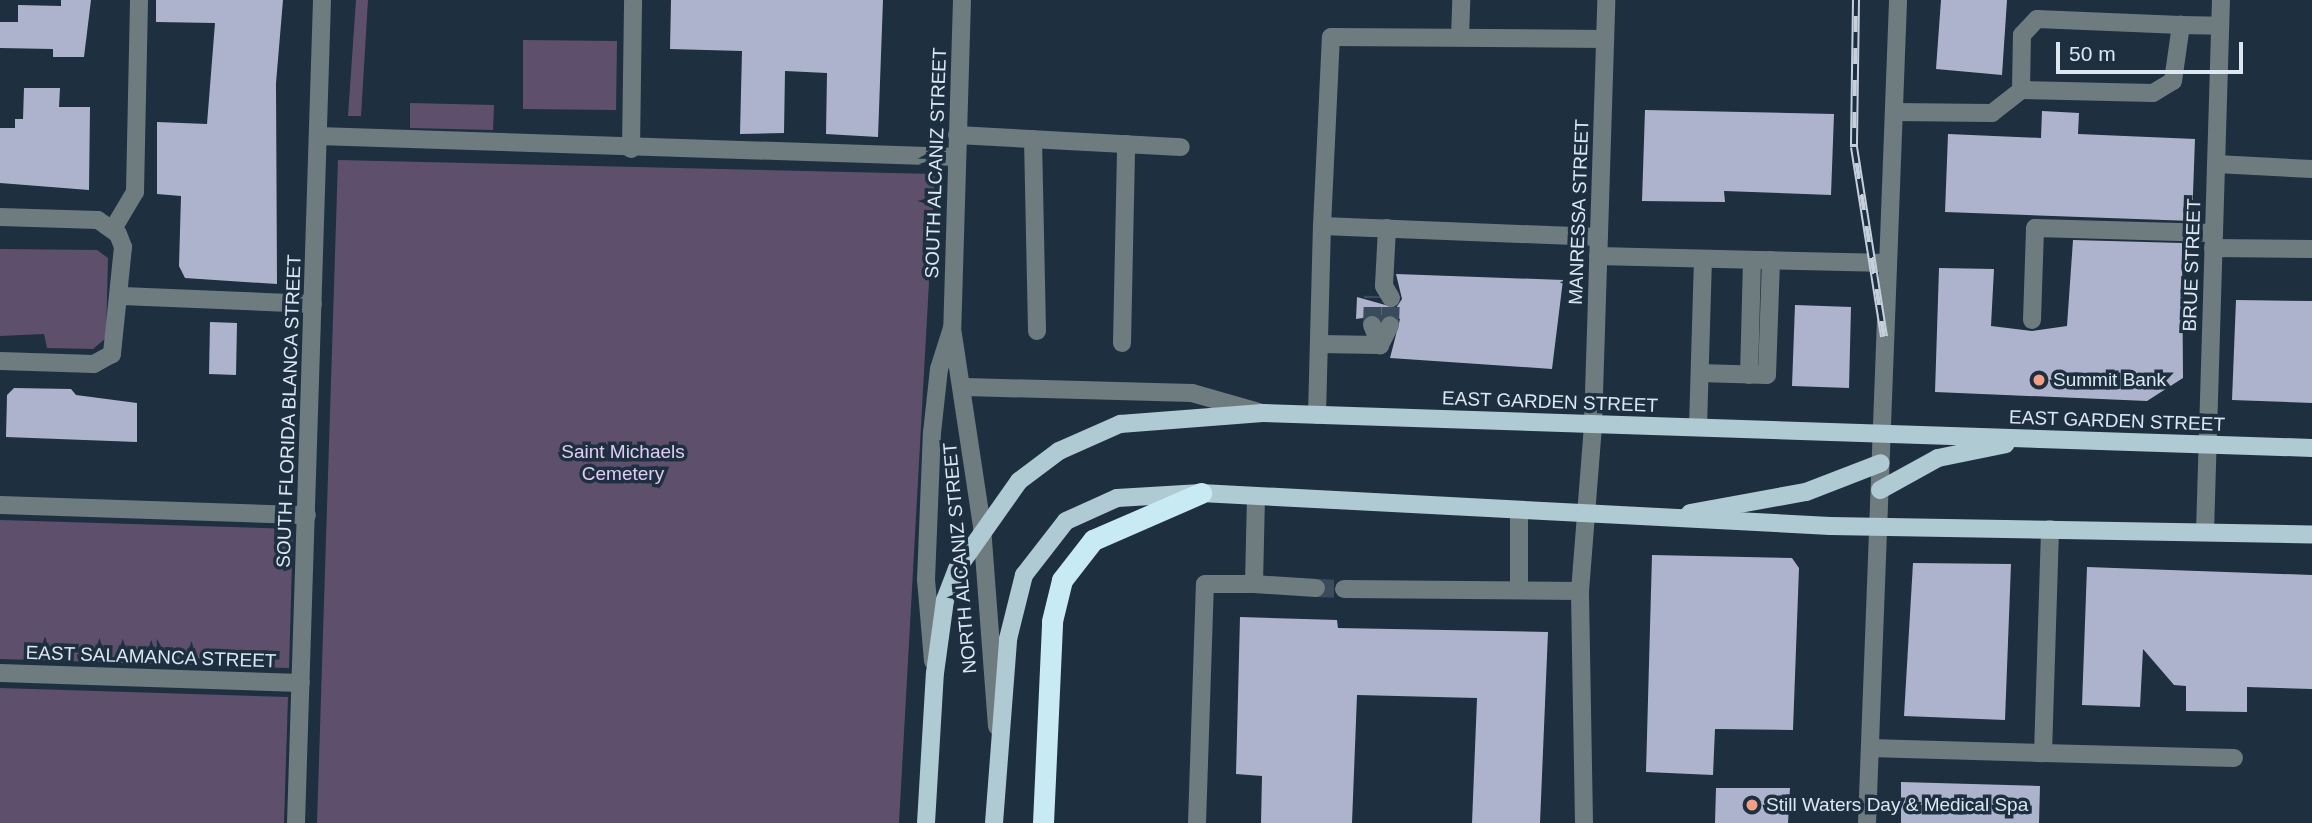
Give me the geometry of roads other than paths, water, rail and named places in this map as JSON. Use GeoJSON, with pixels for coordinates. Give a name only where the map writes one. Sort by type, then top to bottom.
{"type":"FeatureCollection","features":[{"type":"Feature","properties":{"kind":"highway"},"geometry":{"type":"LineString","coordinates":[[1043,823],[1052,621],[1062,580],[1093,540],[1201,493]]}},
{"type":"Feature","properties":{"kind":"main road","name":"EAST GARDEN STREET"},"geometry":{"type":"LineString","coordinates":[[934,673],[949,588],[982,527],[1028,473],[1100,431],[1165,417],[1263,413],[1593,425],[1882,430],[2026,439],[2312,448]]}},
{"type":"Feature","properties":{"kind":"main road"},"geometry":{"type":"LineString","coordinates":[[1881,490],[1938,458],[2026,439]]}},
{"type":"Feature","properties":{"kind":"main road"},"geometry":{"type":"LineString","coordinates":[[1659,519],[1806,492],[1881,463]]}},
{"type":"Feature","properties":{"kind":"main road"},"geometry":{"type":"LineString","coordinates":[[999,740],[1018,592],[1047,539],[1100,502],[1136,494],[1201,493],[1659,519],[2312,534]]}},
{"type":"Feature","properties":{"kind":"main road","name":"NORTH ALCANIZ STREET"},"geometry":{"type":"LineString","coordinates":[[926,823],[934,673]]}},
{"type":"Feature","properties":{"kind":"main road","name":"NORTH ALCANIZ STREET"},"geometry":{"type":"LineString","coordinates":[[994,823],[999,740]]}},
{"type":"Feature","properties":{"kind":"street"},"geometry":{"type":"LineString","coordinates":[[113,229],[135,192],[139,0]]}},
{"type":"Feature","properties":{"kind":"street","name":"SOUTH FLORIDA BLANCA STREET"},"geometry":{"type":"LineString","coordinates":[[296,823],[323,0]]}},
{"type":"Feature","properties":{"kind":"street"},"geometry":{"type":"LineString","coordinates":[[631,149],[633,0]]}},
{"type":"Feature","properties":{"kind":"street","name":"SOUTH ALCANIZ STREET"},"geometry":{"type":"LineString","coordinates":[[952,328],[962,0]]}},
{"type":"Feature","properties":{"kind":"street"},"geometry":{"type":"LineString","coordinates":[[1460,37],[1461,0]]}},
{"type":"Feature","properties":{"kind":"street","name":"MANRESSA STREET"},"geometry":{"type":"LineString","coordinates":[[1584,823],[1580,591],[1593,425],[1606,0]]}},
{"type":"Feature","properties":{"kind":"street"},"geometry":{"type":"LineString","coordinates":[[1867,823],[1898,0]]}},
{"type":"Feature","properties":{"kind":"street","name":"BRUE STREET"},"geometry":{"type":"LineString","coordinates":[[2204,532],[2221,0]]}},
{"type":"Feature","properties":{"kind":"street"},"geometry":{"type":"LineString","coordinates":[[2021,90],[2022,35],[2037,19],[2220,26]]}},
{"type":"Feature","properties":{"kind":"street"},"geometry":{"type":"LineString","coordinates":[[1894,112],[1992,113],[2021,90],[2164,90],[2179,65],[2181,25]]}},
{"type":"Feature","properties":{"kind":"street"},"geometry":{"type":"LineString","coordinates":[[1317,415],[1331,37],[1605,39]]}},
{"type":"Feature","properties":{"kind":"street"},"geometry":{"type":"LineString","coordinates":[[957,135],[1181,147]]}},
{"type":"Feature","properties":{"kind":"street"},"geometry":{"type":"LineString","coordinates":[[318,136],[631,149],[957,157]]}},
{"type":"Feature","properties":{"kind":"street"},"geometry":{"type":"LineString","coordinates":[[1033,139],[1037,331]]}},
{"type":"Feature","properties":{"kind":"street"},"geometry":{"type":"LineString","coordinates":[[1122,343],[1126,144]]}},
{"type":"Feature","properties":{"kind":"street"},"geometry":{"type":"LineString","coordinates":[[2216,164],[2312,169]]}},
{"type":"Feature","properties":{"kind":"street"},"geometry":{"type":"LineString","coordinates":[[0,217],[98,220],[113,229],[122,247],[118,343],[106,359],[0,361]]}},
{"type":"Feature","properties":{"kind":"street"},"geometry":{"type":"LineString","coordinates":[[1322,226],[1599,237]]}},
{"type":"Feature","properties":{"kind":"street"},"geometry":{"type":"LineString","coordinates":[[2032,320],[2035,228],[2312,249]]}},
{"type":"Feature","properties":{"kind":"street"},"geometry":{"type":"LineString","coordinates":[[1383,293],[1387,229]]}},
{"type":"Feature","properties":{"kind":"street"},"geometry":{"type":"LineString","coordinates":[[1598,256],[1888,263]]}},
{"type":"Feature","properties":{"kind":"street"},"geometry":{"type":"LineString","coordinates":[[1698,427],[1703,259]]}},
{"type":"Feature","properties":{"kind":"street"},"geometry":{"type":"LineString","coordinates":[[1749,375],[1752,260]]}},
{"type":"Feature","properties":{"kind":"street"},"geometry":{"type":"LineString","coordinates":[[1700,373],[1767,376],[1771,260]]}},
{"type":"Feature","properties":{"kind":"street"},"geometry":{"type":"LineString","coordinates":[[122,296],[313,304]]}},
{"type":"Feature","properties":{"kind":"street"},"geometry":{"type":"LineString","coordinates":[[1319,344],[1380,345],[1381,325]]}},
{"type":"Feature","properties":{"kind":"street","name":"NORTH ALCANIZ STREET"},"geometry":{"type":"LineString","coordinates":[[952,328],[965,387],[982,527],[987,650],[999,740]]}},
{"type":"Feature","properties":{"kind":"street","name":"NORTH ALCANIZ STREET"},"geometry":{"type":"LineString","coordinates":[[934,673],[926,580],[932,433],[939,369],[952,328]]}},
{"type":"Feature","properties":{"kind":"street"},"geometry":{"type":"LineString","coordinates":[[965,387],[1192,393],[1263,413]]}},
{"type":"Feature","properties":{"kind":"street"},"geometry":{"type":"LineString","coordinates":[[1254,584],[1256,497]]}},
{"type":"Feature","properties":{"kind":"street"},"geometry":{"type":"LineString","coordinates":[[0,505],[307,515]]}},
{"type":"Feature","properties":{"kind":"street"},"geometry":{"type":"LineString","coordinates":[[1519,513],[1519,590]]}},
{"type":"Feature","properties":{"kind":"street"},"geometry":{"type":"LineString","coordinates":[[2043,753],[2050,529]]}},
{"type":"Feature","properties":{"kind":"street"},"geometry":{"type":"LineString","coordinates":[[1197,823],[1205,584],[1316,588]]}},
{"type":"Feature","properties":{"kind":"street"},"geometry":{"type":"LineString","coordinates":[[1344,589],[1580,591]]}},
{"type":"Feature","properties":{"kind":"street","name":"EAST SALAMANCA STREET"},"geometry":{"type":"LineString","coordinates":[[0,673],[301,683]]}},
{"type":"Feature","properties":{"kind":"street"},"geometry":{"type":"LineString","coordinates":[[1870,748],[2234,758]]}},
{"type":"Feature","properties":{"kind":"tunnel"},"geometry":{"type":"LineString","coordinates":[[1372,325],[1373,296]]}},
{"type":"Feature","properties":{"kind":"tunnel"},"geometry":{"type":"LineString","coordinates":[[1390,325],[1391,298]]}},
{"type":"Feature","properties":{"kind":"tunnel"},"geometry":{"type":"LineString","coordinates":[[1316,588],[1344,589]]}},
{"type":"Feature","properties":{"kind":"railway"},"geometry":{"type":"LineString","coordinates":[[1856,0],[1854,147],[1884,337]]}},
{"type":"Feature","properties":{"kind":"place","name":"Summit Bank"},"geometry":{"type":"Point","coordinates":[2039,380]}},
{"type":"Feature","properties":{"kind":"place","name":"Still Waters Day & Medical Spa"},"geometry":{"type":"Point","coordinates":[1752,805]}},
{"type":"Feature","properties":{"kind":"park label","name":"Saint Michaels Cemetery"},"geometry":{"type":"Point","coordinates":[623,463]}}]}
